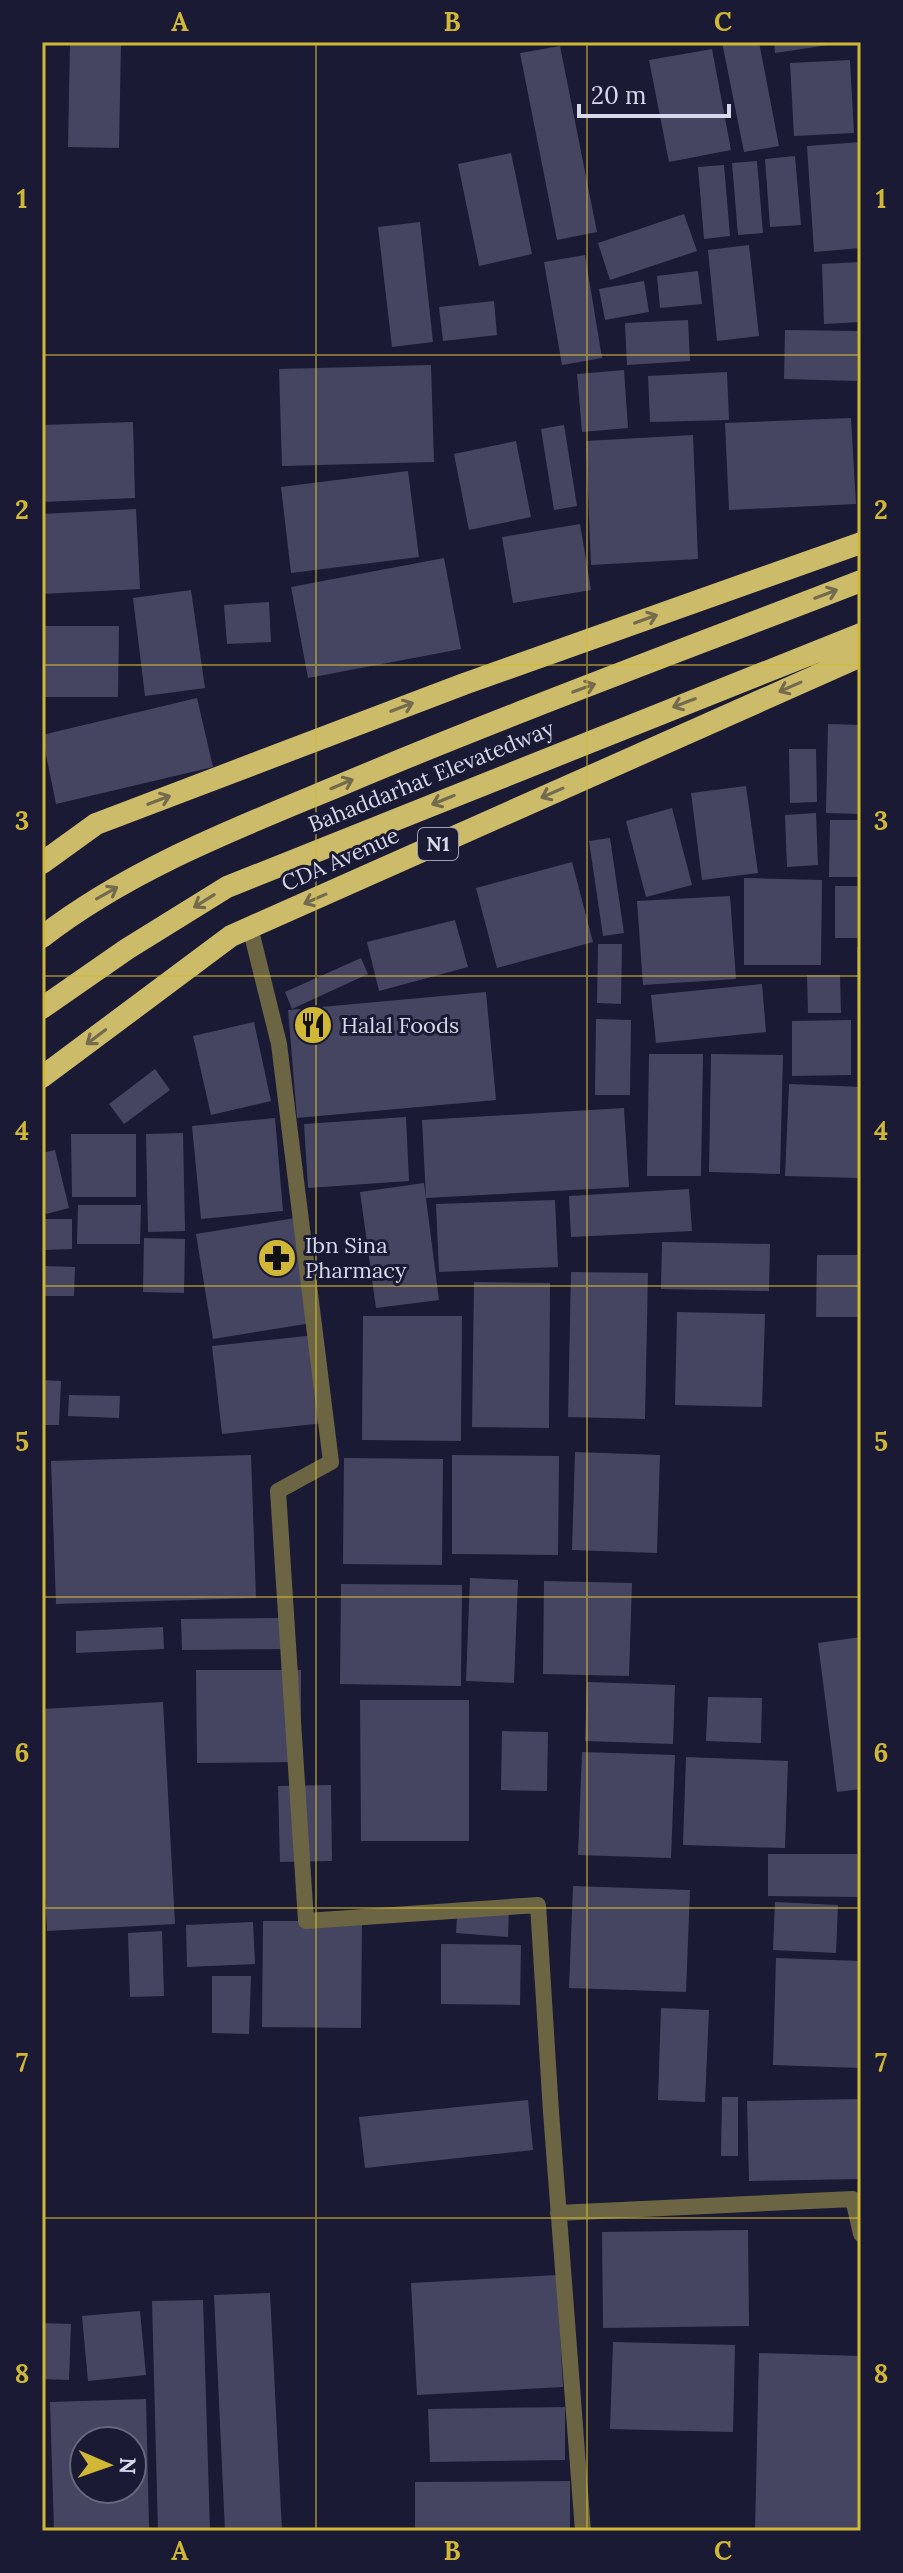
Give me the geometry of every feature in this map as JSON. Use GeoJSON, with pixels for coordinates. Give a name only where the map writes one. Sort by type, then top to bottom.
{"type":"FeatureCollection","features":[{"type":"Feature","properties":{"kind":"highway"},"geometry":{"type":"LineString","coordinates":[[42,863],[96,824],[464,684],[861,543]]}},
{"type":"Feature","properties":{"kind":"highway","name":"Bahaddarhat Elevatedway"},"geometry":{"type":"LineString","coordinates":[[42,937],[98,898],[242,826],[484,725],[861,581]]}},
{"type":"Feature","properties":{"kind":"highway","name":"Bahaddarhat Elevatedway"},"geometry":{"type":"LineString","coordinates":[[42,1008],[127,949],[227,887],[861,634]]}},
{"type":"Feature","properties":{"kind":"highway","name":"CDA Avenue"},"geometry":{"type":"LineString","coordinates":[[42,1077],[231,936],[861,656]]}},
{"type":"Feature","properties":{"kind":"street"},"geometry":{"type":"LineString","coordinates":[[250,927],[279,1044],[331,1462],[278,1491],[306,1921],[538,1905],[583,2531]]}},
{"type":"Feature","properties":{"kind":"street"},"geometry":{"type":"LineString","coordinates":[[558,2213],[853,2199],[861,2234]]}},
{"type":"Feature","properties":{"kind":"building"},"geometry":{"type":"Polygon","coordinates":[[[70,42],[121,42],[119,148],[68,147],[70,42]]]}},
{"type":"Feature","properties":{"kind":"building"},"geometry":{"type":"Polygon","coordinates":[[[722,42],[759,42],[779,146],[744,152],[722,42]]]}},
{"type":"Feature","properties":{"kind":"building"},"geometry":{"type":"Polygon","coordinates":[[[774,42],[835,42],[835,44],[775,53],[774,42]]]}},
{"type":"Feature","properties":{"kind":"building"},"geometry":{"type":"Polygon","coordinates":[[[560,46],[597,232],[557,240],[520,53],[560,46]]]}},
{"type":"Feature","properties":{"kind":"building"},"geometry":{"type":"Polygon","coordinates":[[[712,49],[731,150],[669,162],[649,60],[712,49]]]}},
{"type":"Feature","properties":{"kind":"building"},"geometry":{"type":"Polygon","coordinates":[[[850,60],[854,133],[794,136],[790,63],[850,60]]]}},
{"type":"Feature","properties":{"kind":"building"},"geometry":{"type":"Polygon","coordinates":[[[861,142],[861,248],[814,252],[807,146],[861,142]]]}},
{"type":"Feature","properties":{"kind":"building"},"geometry":{"type":"Polygon","coordinates":[[[511,153],[532,254],[479,266],[458,164],[511,153]]]}},
{"type":"Feature","properties":{"kind":"building"},"geometry":{"type":"Polygon","coordinates":[[[795,156],[801,225],[770,227],[765,159],[795,156]]]}},
{"type":"Feature","properties":{"kind":"building"},"geometry":{"type":"Polygon","coordinates":[[[757,161],[763,233],[738,235],[732,163],[757,161]]]}},
{"type":"Feature","properties":{"kind":"building"},"geometry":{"type":"Polygon","coordinates":[[[724,165],[730,236],[704,239],[698,167],[724,165]]]}},
{"type":"Feature","properties":{"kind":"building"},"geometry":{"type":"Polygon","coordinates":[[[684,214],[697,251],[610,280],[598,243],[684,214]]]}},
{"type":"Feature","properties":{"kind":"building"},"geometry":{"type":"Polygon","coordinates":[[[420,222],[433,342],[392,347],[378,227],[420,222]]]}},
{"type":"Feature","properties":{"kind":"building"},"geometry":{"type":"Polygon","coordinates":[[[749,245],[759,336],[717,341],[708,250],[749,245]]]}},
{"type":"Feature","properties":{"kind":"building"},"geometry":{"type":"Polygon","coordinates":[[[585,255],[602,358],[562,365],[544,262],[585,255]]]}},
{"type":"Feature","properties":{"kind":"building"},"geometry":{"type":"Polygon","coordinates":[[[861,262],[861,322],[824,324],[822,264],[861,262]]]}},
{"type":"Feature","properties":{"kind":"building"},"geometry":{"type":"Polygon","coordinates":[[[698,271],[702,304],[660,308],[657,276],[698,271]]]}},
{"type":"Feature","properties":{"kind":"building"},"geometry":{"type":"Polygon","coordinates":[[[644,281],[649,312],[605,320],[599,289],[644,281]]]}},
{"type":"Feature","properties":{"kind":"building"},"geometry":{"type":"Polygon","coordinates":[[[494,301],[497,335],[443,341],[439,307],[494,301]]]}},
{"type":"Feature","properties":{"kind":"building"},"geometry":{"type":"Polygon","coordinates":[[[688,320],[690,361],[627,365],[625,323],[688,320]]]}},
{"type":"Feature","properties":{"kind":"building"},"geometry":{"type":"Polygon","coordinates":[[[785,330],[858,331],[857,381],[784,379],[785,330]]]}},
{"type":"Feature","properties":{"kind":"building"},"geometry":{"type":"Polygon","coordinates":[[[431,365],[434,462],[282,466],[279,369],[431,365]]]}},
{"type":"Feature","properties":{"kind":"building"},"geometry":{"type":"Polygon","coordinates":[[[624,370],[628,428],[582,432],[577,374],[624,370]]]}},
{"type":"Feature","properties":{"kind":"building"},"geometry":{"type":"Polygon","coordinates":[[[727,372],[729,420],[650,422],[648,376],[727,372]]]}},
{"type":"Feature","properties":{"kind":"building"},"geometry":{"type":"Polygon","coordinates":[[[851,418],[856,504],[729,510],[725,423],[851,418]]]}},
{"type":"Feature","properties":{"kind":"building"},"geometry":{"type":"Polygon","coordinates":[[[133,422],[135,498],[42,502],[42,425],[133,422]]]}},
{"type":"Feature","properties":{"kind":"building"},"geometry":{"type":"Polygon","coordinates":[[[564,425],[577,506],[554,510],[541,429],[564,425]]]}},
{"type":"Feature","properties":{"kind":"building"},"geometry":{"type":"Polygon","coordinates":[[[693,435],[698,559],[591,565],[586,441],[693,435]]]}},
{"type":"Feature","properties":{"kind":"building"},"geometry":{"type":"Polygon","coordinates":[[[516,441],[531,517],[469,530],[454,454],[516,441]]]}},
{"type":"Feature","properties":{"kind":"building"},"geometry":{"type":"Polygon","coordinates":[[[408,471],[419,557],[291,573],[281,487],[408,471]]]}},
{"type":"Feature","properties":{"kind":"building"},"geometry":{"type":"Polygon","coordinates":[[[136,509],[140,589],[42,594],[42,514],[136,509]]]}},
{"type":"Feature","properties":{"kind":"building"},"geometry":{"type":"Polygon","coordinates":[[[580,524],[591,590],[513,603],[502,537],[580,524]]]}},
{"type":"Feature","properties":{"kind":"building"},"geometry":{"type":"Polygon","coordinates":[[[444,558],[461,649],[308,678],[291,587],[444,558]]]}},
{"type":"Feature","properties":{"kind":"building"},"geometry":{"type":"Polygon","coordinates":[[[191,590],[205,688],[145,696],[133,598],[191,590]]]}},
{"type":"Feature","properties":{"kind":"building"},"geometry":{"type":"Polygon","coordinates":[[[269,602],[271,642],[227,644],[224,605],[269,602]]]}},
{"type":"Feature","properties":{"kind":"building"},"geometry":{"type":"Polygon","coordinates":[[[42,626],[119,626],[118,697],[42,697],[42,626]]]}},
{"type":"Feature","properties":{"kind":"building"},"geometry":{"type":"Polygon","coordinates":[[[197,698],[213,767],[56,804],[42,735],[197,698]]]}},
{"type":"Feature","properties":{"kind":"building"},"geometry":{"type":"Polygon","coordinates":[[[828,724],[861,725],[861,814],[826,813],[828,724]]]}},
{"type":"Feature","properties":{"kind":"building"},"geometry":{"type":"Polygon","coordinates":[[[789,749],[816,749],[817,802],[790,803],[789,749]]]}},
{"type":"Feature","properties":{"kind":"building"},"geometry":{"type":"Polygon","coordinates":[[[746,786],[758,873],[702,880],[691,793],[746,786]]]}},
{"type":"Feature","properties":{"kind":"building"},"geometry":{"type":"Polygon","coordinates":[[[672,808],[692,885],[646,897],[626,821],[672,808]]]}},
{"type":"Feature","properties":{"kind":"building"},"geometry":{"type":"Polygon","coordinates":[[[816,813],[818,865],[787,867],[785,815],[816,813]]]}},
{"type":"Feature","properties":{"kind":"building"},"geometry":{"type":"Polygon","coordinates":[[[830,820],[861,820],[861,877],[829,877],[830,820]]]}},
{"type":"Feature","properties":{"kind":"building"},"geometry":{"type":"Polygon","coordinates":[[[610,838],[624,933],[603,936],[589,841],[610,838]]]}},
{"type":"Feature","properties":{"kind":"building"},"geometry":{"type":"Polygon","coordinates":[[[572,862],[593,942],[497,968],[476,888],[572,862]]]}},
{"type":"Feature","properties":{"kind":"building"},"geometry":{"type":"Polygon","coordinates":[[[744,878],[822,880],[821,965],[744,965],[744,878]]]}},
{"type":"Feature","properties":{"kind":"building"},"geometry":{"type":"Polygon","coordinates":[[[835,886],[861,886],[861,938],[835,938],[835,886]]]}},
{"type":"Feature","properties":{"kind":"building"},"geometry":{"type":"Polygon","coordinates":[[[730,896],[736,979],[643,985],[637,901],[730,896]]]}},
{"type":"Feature","properties":{"kind":"building"},"geometry":{"type":"Polygon","coordinates":[[[455,920],[468,967],[379,991],[367,942],[455,920]]]}},
{"type":"Feature","properties":{"kind":"building"},"geometry":{"type":"Polygon","coordinates":[[[598,944],[622,944],[621,1004],[597,1003],[598,944]]]}},
{"type":"Feature","properties":{"kind":"building"},"geometry":{"type":"Polygon","coordinates":[[[857,947],[861,947],[861,1053],[858,1053],[857,947]]]}},
{"type":"Feature","properties":{"kind":"building"},"geometry":{"type":"Polygon","coordinates":[[[361,958],[368,974],[292,1009],[285,992],[361,958]]]}},
{"type":"Feature","properties":{"kind":"building"},"geometry":{"type":"Polygon","coordinates":[[[807,975],[840,975],[841,1013],[808,1013],[807,975]]]}},
{"type":"Feature","properties":{"kind":"building"},"geometry":{"type":"Polygon","coordinates":[[[762,984],[766,1032],[656,1043],[651,995],[762,984]]]}},
{"type":"Feature","properties":{"kind":"building"},"geometry":{"type":"Polygon","coordinates":[[[486,992],[496,1100],[297,1118],[288,1010],[486,992]]]}},
{"type":"Feature","properties":{"kind":"building"},"geometry":{"type":"Polygon","coordinates":[[[596,1019],[631,1020],[630,1095],[595,1095],[596,1019]]]}},
{"type":"Feature","properties":{"kind":"building"},"geometry":{"type":"Polygon","coordinates":[[[851,1020],[851,1075],[792,1076],[792,1021],[851,1020]]]}},
{"type":"Feature","properties":{"kind":"building"},"geometry":{"type":"Polygon","coordinates":[[[254,1022],[271,1101],[211,1115],[193,1036],[254,1022]]]}},
{"type":"Feature","properties":{"kind":"building"},"geometry":{"type":"Polygon","coordinates":[[[649,1054],[703,1054],[701,1176],[647,1176],[649,1054]]]}},
{"type":"Feature","properties":{"kind":"building"},"geometry":{"type":"Polygon","coordinates":[[[711,1054],[783,1055],[780,1174],[709,1172],[711,1054]]]}},
{"type":"Feature","properties":{"kind":"building"},"geometry":{"type":"Polygon","coordinates":[[[155,1069],[170,1090],[124,1124],[109,1104],[155,1069]]]}},
{"type":"Feature","properties":{"kind":"building"},"geometry":{"type":"Polygon","coordinates":[[[789,1084],[861,1087],[861,1178],[785,1176],[789,1084]]]}},
{"type":"Feature","properties":{"kind":"building"},"geometry":{"type":"Polygon","coordinates":[[[624,1108],[629,1187],[426,1198],[422,1120],[624,1108]]]}},
{"type":"Feature","properties":{"kind":"building"},"geometry":{"type":"Polygon","coordinates":[[[406,1117],[409,1181],[308,1188],[304,1124],[406,1117]]]}},
{"type":"Feature","properties":{"kind":"building"},"geometry":{"type":"Polygon","coordinates":[[[275,1118],[283,1211],[201,1219],[192,1126],[275,1118]]]}},
{"type":"Feature","properties":{"kind":"building"},"geometry":{"type":"Polygon","coordinates":[[[183,1133],[185,1231],[148,1232],[146,1134],[183,1133]]]}},
{"type":"Feature","properties":{"kind":"building"},"geometry":{"type":"Polygon","coordinates":[[[71,1134],[136,1134],[136,1197],[72,1197],[71,1134]]]}},
{"type":"Feature","properties":{"kind":"building"},"geometry":{"type":"Polygon","coordinates":[[[55,1150],[69,1208],[46,1214],[42,1199],[42,1153],[55,1150]]]}},
{"type":"Feature","properties":{"kind":"building"},"geometry":{"type":"Polygon","coordinates":[[[424,1183],[439,1300],[376,1308],[360,1192],[424,1183]]]}},
{"type":"Feature","properties":{"kind":"building"},"geometry":{"type":"Polygon","coordinates":[[[689,1189],[692,1231],[571,1237],[569,1196],[689,1189]]]}},
{"type":"Feature","properties":{"kind":"building"},"geometry":{"type":"Polygon","coordinates":[[[555,1200],[558,1267],[439,1272],[436,1204],[555,1200]]]}},
{"type":"Feature","properties":{"kind":"building"},"geometry":{"type":"Polygon","coordinates":[[[78,1205],[141,1205],[140,1244],[77,1244],[78,1205]]]}},
{"type":"Feature","properties":{"kind":"building"},"geometry":{"type":"Polygon","coordinates":[[[295,1218],[312,1323],[213,1339],[196,1234],[295,1218]]]}},
{"type":"Feature","properties":{"kind":"building"},"geometry":{"type":"Polygon","coordinates":[[[42,1219],[72,1219],[72,1249],[42,1250],[42,1219]]]}},
{"type":"Feature","properties":{"kind":"building"},"geometry":{"type":"Polygon","coordinates":[[[144,1238],[185,1239],[184,1293],[143,1292],[144,1238]]]}},
{"type":"Feature","properties":{"kind":"building"},"geometry":{"type":"Polygon","coordinates":[[[662,1242],[770,1244],[769,1291],[661,1289],[662,1242]]]}},
{"type":"Feature","properties":{"kind":"building"},"geometry":{"type":"Polygon","coordinates":[[[817,1255],[861,1255],[861,1317],[816,1317],[817,1255]]]}},
{"type":"Feature","properties":{"kind":"building"},"geometry":{"type":"Polygon","coordinates":[[[42,1266],[75,1267],[74,1296],[42,1296],[42,1266]]]}},
{"type":"Feature","properties":{"kind":"building"},"geometry":{"type":"Polygon","coordinates":[[[571,1272],[648,1273],[645,1419],[568,1417],[571,1272]]]}},
{"type":"Feature","properties":{"kind":"building"},"geometry":{"type":"Polygon","coordinates":[[[474,1282],[550,1283],[549,1428],[472,1427],[474,1282]]]}},
{"type":"Feature","properties":{"kind":"building"},"geometry":{"type":"Polygon","coordinates":[[[677,1312],[765,1314],[762,1407],[675,1405],[677,1312]]]}},
{"type":"Feature","properties":{"kind":"building"},"geometry":{"type":"Polygon","coordinates":[[[363,1316],[462,1316],[461,1441],[362,1440],[363,1316]]]}},
{"type":"Feature","properties":{"kind":"building"},"geometry":{"type":"Polygon","coordinates":[[[316,1335],[325,1423],[222,1434],[212,1346],[316,1335]]]}},
{"type":"Feature","properties":{"kind":"building"},"geometry":{"type":"Polygon","coordinates":[[[42,1380],[61,1381],[59,1425],[42,1425],[42,1380]]]}},
{"type":"Feature","properties":{"kind":"building"},"geometry":{"type":"Polygon","coordinates":[[[69,1395],[120,1396],[119,1418],[68,1416],[69,1395]]]}},
{"type":"Feature","properties":{"kind":"building"},"geometry":{"type":"Polygon","coordinates":[[[575,1452],[660,1455],[657,1553],[572,1550],[575,1452]]]}},
{"type":"Feature","properties":{"kind":"building"},"geometry":{"type":"Polygon","coordinates":[[[251,1455],[256,1598],[56,1604],[51,1461],[251,1455]]]}},
{"type":"Feature","properties":{"kind":"building"},"geometry":{"type":"Polygon","coordinates":[[[452,1455],[559,1456],[558,1555],[452,1554],[452,1455]]]}},
{"type":"Feature","properties":{"kind":"building"},"geometry":{"type":"Polygon","coordinates":[[[344,1458],[443,1459],[442,1565],[343,1564],[344,1458]]]}},
{"type":"Feature","properties":{"kind":"building"},"geometry":{"type":"Polygon","coordinates":[[[470,1578],[518,1580],[514,1683],[466,1681],[470,1578]]]}},
{"type":"Feature","properties":{"kind":"building"},"geometry":{"type":"Polygon","coordinates":[[[544,1581],[632,1583],[629,1676],[543,1674],[544,1581]]]}},
{"type":"Feature","properties":{"kind":"building"},"geometry":{"type":"Polygon","coordinates":[[[341,1584],[462,1585],[461,1686],[340,1684],[341,1584]]]}},
{"type":"Feature","properties":{"kind":"building"},"geometry":{"type":"Polygon","coordinates":[[[282,1618],[283,1649],[182,1650],[181,1619],[282,1618]]]}},
{"type":"Feature","properties":{"kind":"building"},"geometry":{"type":"Polygon","coordinates":[[[163,1627],[164,1649],[76,1653],[76,1631],[163,1627]]]}},
{"type":"Feature","properties":{"kind":"building"},"geometry":{"type":"Polygon","coordinates":[[[861,1637],[861,1789],[837,1792],[818,1643],[861,1637]]]}},
{"type":"Feature","properties":{"kind":"building"},"geometry":{"type":"Polygon","coordinates":[[[196,1670],[301,1670],[301,1762],[197,1763],[196,1670]]]}},
{"type":"Feature","properties":{"kind":"building"},"geometry":{"type":"Polygon","coordinates":[[[587,1682],[675,1685],[673,1744],[585,1741],[587,1682]]]}},
{"type":"Feature","properties":{"kind":"building"},"geometry":{"type":"Polygon","coordinates":[[[708,1697],[762,1698],[761,1743],[706,1741],[708,1697]]]}},
{"type":"Feature","properties":{"kind":"building"},"geometry":{"type":"Polygon","coordinates":[[[360,1700],[469,1700],[469,1841],[361,1841],[360,1700]]]}},
{"type":"Feature","properties":{"kind":"building"},"geometry":{"type":"Polygon","coordinates":[[[163,1702],[175,1924],[47,1931],[42,1839],[42,1709],[163,1702]]]}},
{"type":"Feature","properties":{"kind":"building"},"geometry":{"type":"Polygon","coordinates":[[[502,1731],[548,1732],[547,1791],[501,1790],[502,1731]]]}},
{"type":"Feature","properties":{"kind":"building"},"geometry":{"type":"Polygon","coordinates":[[[582,1752],[675,1755],[671,1858],[578,1855],[582,1752]]]}},
{"type":"Feature","properties":{"kind":"building"},"geometry":{"type":"Polygon","coordinates":[[[686,1757],[788,1761],[785,1848],[683,1845],[686,1757]]]}},
{"type":"Feature","properties":{"kind":"building"},"geometry":{"type":"Polygon","coordinates":[[[331,1785],[332,1861],[280,1862],[278,1786],[331,1785]]]}},
{"type":"Feature","properties":{"kind":"building"},"geometry":{"type":"Polygon","coordinates":[[[768,1854],[861,1854],[861,1897],[768,1896],[768,1854]]]}},
{"type":"Feature","properties":{"kind":"building"},"geometry":{"type":"Polygon","coordinates":[[[573,1886],[690,1890],[686,1992],[569,1988],[573,1886]]]}},
{"type":"Feature","properties":{"kind":"building"},"geometry":{"type":"Polygon","coordinates":[[[775,1902],[838,1905],[836,1953],[773,1950],[775,1902]]]}},
{"type":"Feature","properties":{"kind":"building"},"geometry":{"type":"Polygon","coordinates":[[[458,1903],[509,1906],[508,1937],[456,1933],[458,1903]]]}},
{"type":"Feature","properties":{"kind":"building"},"geometry":{"type":"Polygon","coordinates":[[[263,1921],[362,1921],[361,2028],[262,2027],[263,1921]]]}},
{"type":"Feature","properties":{"kind":"building"},"geometry":{"type":"Polygon","coordinates":[[[253,1922],[255,1964],[187,1967],[186,1925],[253,1922]]]}},
{"type":"Feature","properties":{"kind":"building"},"geometry":{"type":"Polygon","coordinates":[[[162,1931],[164,1996],[130,1997],[128,1933],[162,1931]]]}},
{"type":"Feature","properties":{"kind":"building"},"geometry":{"type":"Polygon","coordinates":[[[441,1944],[521,1945],[520,2005],[441,2004],[441,1944]]]}},
{"type":"Feature","properties":{"kind":"building"},"geometry":{"type":"Polygon","coordinates":[[[776,1958],[861,1961],[861,2068],[773,2065],[776,1958]]]}},
{"type":"Feature","properties":{"kind":"building"},"geometry":{"type":"Polygon","coordinates":[[[212,1976],[251,1976],[249,2034],[212,2033],[212,1976]]]}},
{"type":"Feature","properties":{"kind":"building"},"geometry":{"type":"Polygon","coordinates":[[[661,2008],[709,2010],[705,2102],[658,2100],[661,2008]]]}},
{"type":"Feature","properties":{"kind":"building"},"geometry":{"type":"Polygon","coordinates":[[[722,2097],[738,2097],[738,2156],[721,2156],[722,2097]]]}},
{"type":"Feature","properties":{"kind":"building"},"geometry":{"type":"Polygon","coordinates":[[[861,2099],[861,2179],[749,2181],[747,2101],[861,2099]]]}},
{"type":"Feature","properties":{"kind":"building"},"geometry":{"type":"Polygon","coordinates":[[[528,2100],[533,2150],[365,2168],[359,2117],[528,2100]]]}},
{"type":"Feature","properties":{"kind":"building"},"geometry":{"type":"Polygon","coordinates":[[[748,2230],[749,2326],[603,2328],[602,2232],[748,2230]]]}},
{"type":"Feature","properties":{"kind":"building"},"geometry":{"type":"Polygon","coordinates":[[[557,2275],[563,2387],[417,2395],[411,2283],[557,2275]]]}},
{"type":"Feature","properties":{"kind":"building"},"geometry":{"type":"Polygon","coordinates":[[[270,2293],[282,2531],[225,2531],[214,2295],[270,2293]]]}},
{"type":"Feature","properties":{"kind":"building"},"geometry":{"type":"Polygon","coordinates":[[[203,2300],[210,2531],[158,2531],[152,2301],[203,2300]]]}},
{"type":"Feature","properties":{"kind":"building"},"geometry":{"type":"Polygon","coordinates":[[[140,2311],[146,2375],[88,2381],[82,2316],[140,2311]]]}},
{"type":"Feature","properties":{"kind":"building"},"geometry":{"type":"Polygon","coordinates":[[[42,2323],[71,2324],[69,2380],[42,2379],[42,2323]]]}},
{"type":"Feature","properties":{"kind":"building"},"geometry":{"type":"Polygon","coordinates":[[[613,2342],[735,2345],[733,2432],[610,2429],[613,2342]]]}},
{"type":"Feature","properties":{"kind":"building"},"geometry":{"type":"Polygon","coordinates":[[[759,2353],[861,2356],[861,2531],[755,2531],[759,2353]]]}},
{"type":"Feature","properties":{"kind":"building"},"geometry":{"type":"Polygon","coordinates":[[[146,2399],[147,2425],[68,2425],[68,2505],[148,2505],[148,2485],[149,2528],[54,2530],[50,2402],[146,2399]]]}},
{"type":"Feature","properties":{"kind":"building"},"geometry":{"type":"Polygon","coordinates":[[[565,2407],[565,2460],[430,2462],[428,2409],[565,2407]]]}},
{"type":"Feature","properties":{"kind":"building"},"geometry":{"type":"Polygon","coordinates":[[[570,2481],[570,2531],[415,2531],[415,2482],[570,2481]]]}},
{"type":"Feature","properties":{"kind":"place","name":"Halal Foods"},"geometry":{"type":"Point","coordinates":[313,1025]}},
{"type":"Feature","properties":{"kind":"place","name":"Ibn Sina Pharmacy"},"geometry":{"type":"Point","coordinates":[277,1258]}}]}
